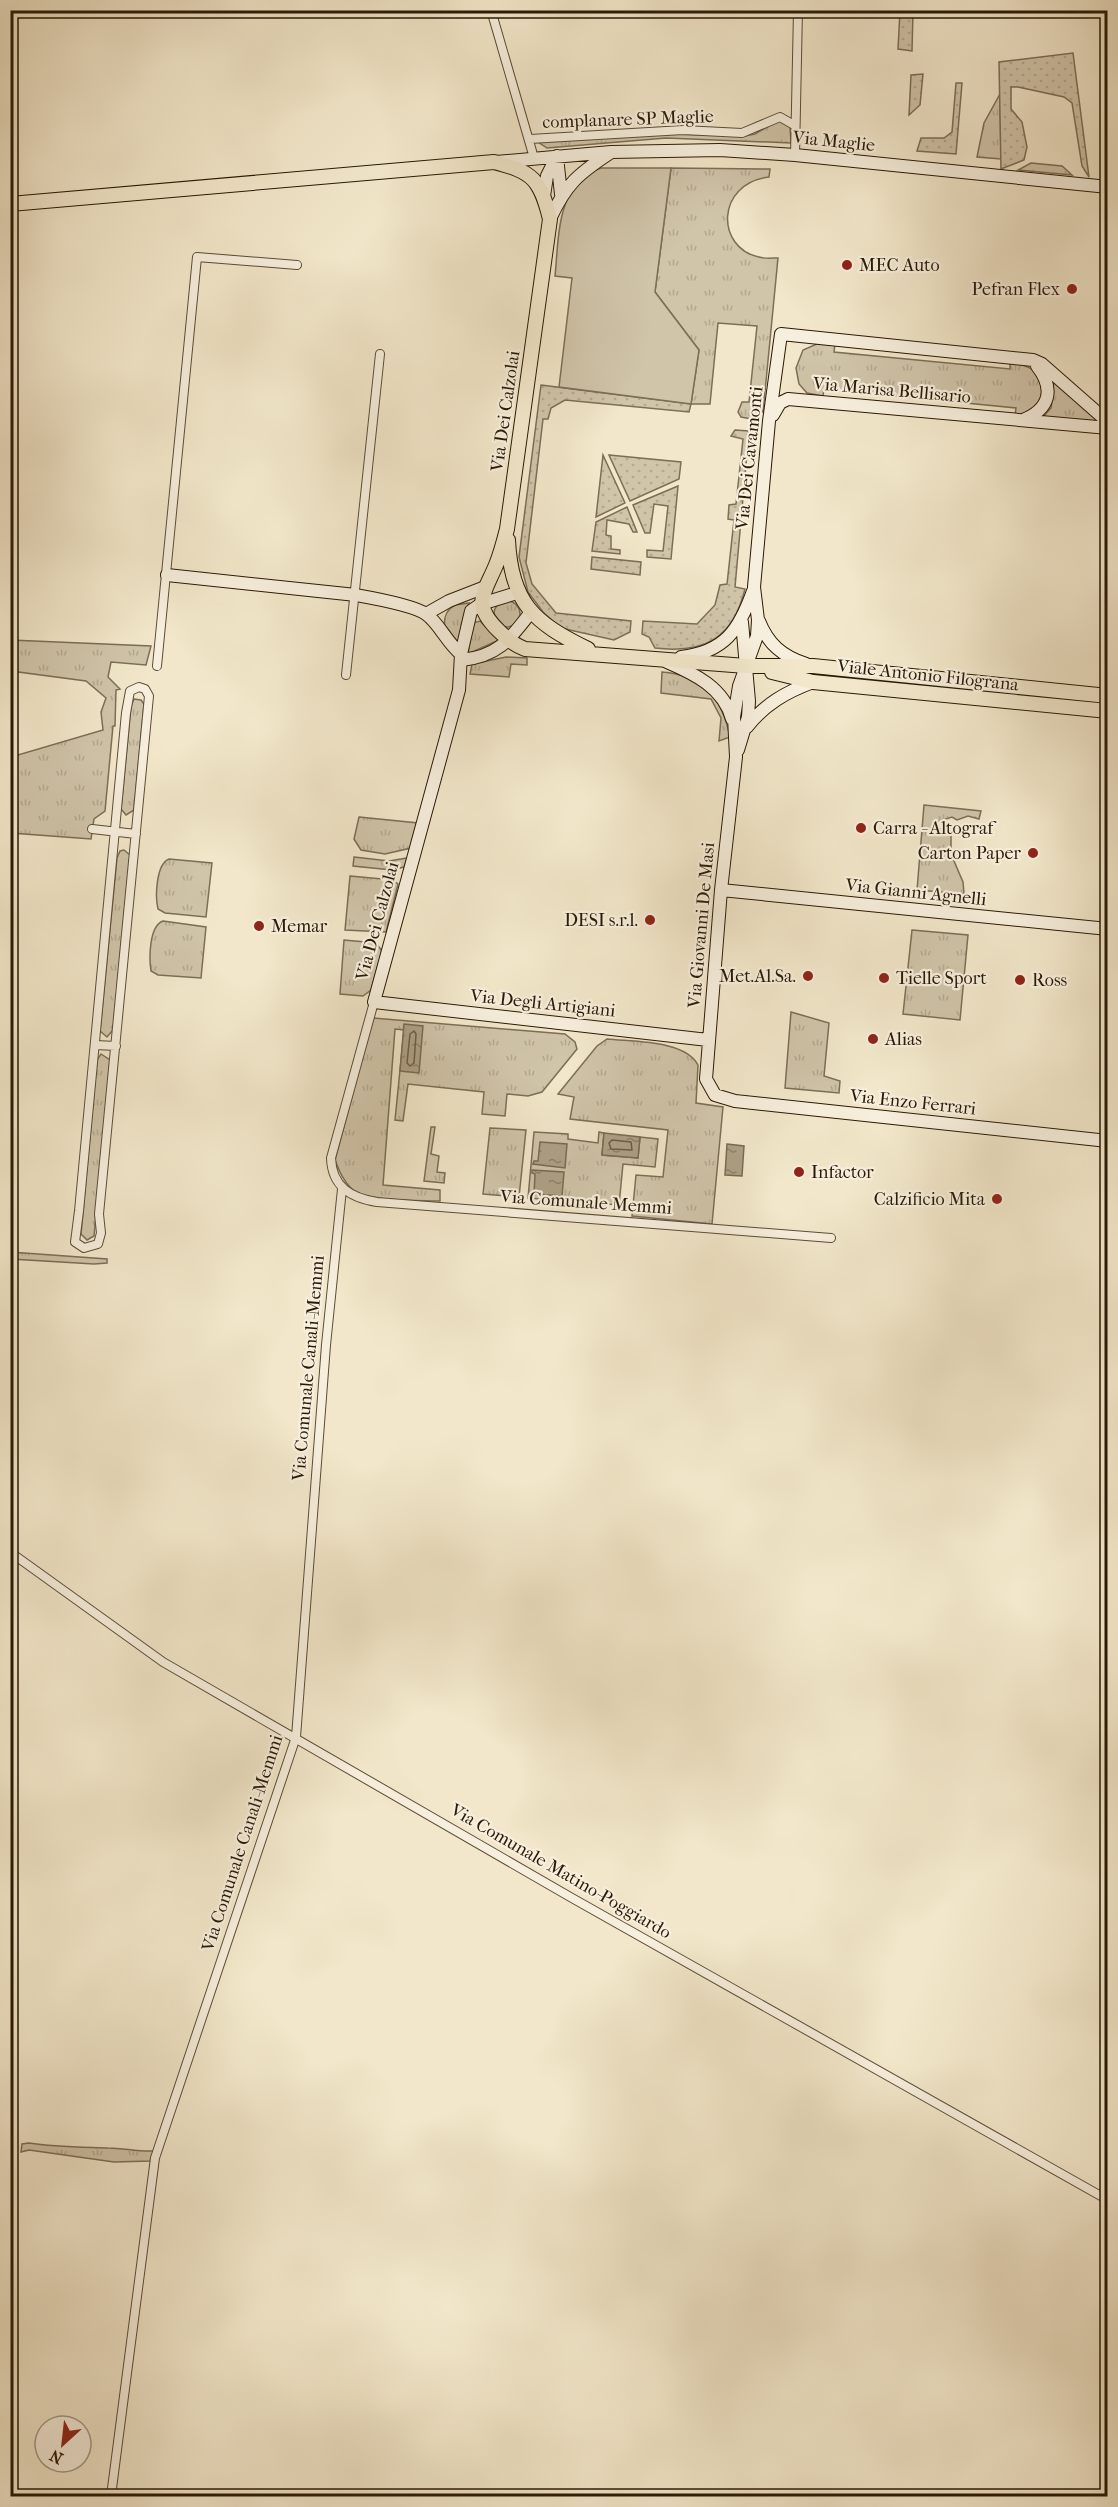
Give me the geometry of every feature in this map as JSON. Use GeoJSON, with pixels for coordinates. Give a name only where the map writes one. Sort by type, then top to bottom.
{"type":"FeatureCollection","features":[{"type":"Feature","properties":{"kind":"main road"},"geometry":{"type":"LineString","coordinates":[[10,204],[494,162],[520,168],[537,181],[550,219]]}},
{"type":"Feature","properties":{"kind":"main road","name":"Via Dei Calzolai"},"geometry":{"type":"LineString","coordinates":[[481,604],[507,529],[550,219]]}},
{"type":"Feature","properties":{"kind":"main road"},"geometry":{"type":"LineString","coordinates":[[507,529],[509,559],[517,593],[531,612],[558,634],[594,653]]}},
{"type":"Feature","properties":{"kind":"main road"},"geometry":{"type":"LineString","coordinates":[[481,604],[491,623],[510,641]]}},
{"type":"Feature","properties":{"kind":"main road","name":"Viale Antonio Filograna"},"geometry":{"type":"LineString","coordinates":[[510,641],[525,649],[746,666],[813,666],[1107,696]]}},
{"type":"Feature","properties":{"kind":"main road","name":"Viale Antonio Filograna"},"geometry":{"type":"LineString","coordinates":[[746,666],[813,682],[1107,711]]}},
{"type":"Feature","properties":{"kind":"street"},"geometry":{"type":"LineString","coordinates":[[491,10],[534,158]]}},
{"type":"Feature","properties":{"kind":"street"},"geometry":{"type":"LineString","coordinates":[[795,155],[798,10]]}},
{"type":"Feature","properties":{"kind":"street","name":"complanare SP Maglie"},"geometry":{"type":"LineString","coordinates":[[530,139],[683,130],[742,133],[780,117],[794,125]]}},
{"type":"Feature","properties":{"kind":"street","name":"Via Maglie"},"geometry":{"type":"LineString","coordinates":[[494,162],[611,152],[720,150],[795,155],[1107,187]]}},
{"type":"Feature","properties":{"kind":"street"},"geometry":{"type":"LineString","coordinates":[[550,219],[561,194],[576,175],[611,152]]}},
{"type":"Feature","properties":{"kind":"street"},"geometry":{"type":"LineString","coordinates":[[556,156],[561,194]]}},
{"type":"Feature","properties":{"kind":"street"},"geometry":{"type":"LineString","coordinates":[[544,196],[556,156]]}},
{"type":"Feature","properties":{"kind":"street"},"geometry":{"type":"LineString","coordinates":[[157,666],[197,257],[297,265]]}},
{"type":"Feature","properties":{"kind":"street","name":"Via Dei Cavamonti"},"geometry":{"type":"LineString","coordinates":[[754,587],[781,334],[1033,360]]}},
{"type":"Feature","properties":{"kind":"street"},"geometry":{"type":"LineString","coordinates":[[346,675],[380,354]]}},
{"type":"Feature","properties":{"kind":"street"},"geometry":{"type":"LineString","coordinates":[[1022,421],[1035,415],[1045,405],[1048,392],[1046,378],[1033,360]]}},
{"type":"Feature","properties":{"kind":"street"},"geometry":{"type":"LineString","coordinates":[[1033,360],[1042,364],[1107,422]]}},
{"type":"Feature","properties":{"kind":"street","name":"Via Marisa Bellisario"},"geometry":{"type":"LineString","coordinates":[[770,421],[780,403],[788,399],[1107,428]]}},
{"type":"Feature","properties":{"kind":"street"},"geometry":{"type":"LineString","coordinates":[[167,575],[385,600],[426,614],[462,657],[499,650],[510,641],[531,612]]}},
{"type":"Feature","properties":{"kind":"street"},"geometry":{"type":"LineString","coordinates":[[426,614],[449,601],[485,587]]}},
{"type":"Feature","properties":{"kind":"street"},"geometry":{"type":"LineString","coordinates":[[739,730],[736,700],[753,651],[758,620],[754,587]]}},
{"type":"Feature","properties":{"kind":"street"},"geometry":{"type":"LineString","coordinates":[[662,659],[701,655],[733,635],[742,622],[754,587]]}},
{"type":"Feature","properties":{"kind":"street"},"geometry":{"type":"LineString","coordinates":[[481,604],[517,593]]}},
{"type":"Feature","properties":{"kind":"street","name":"Via Dei Calzolai"},"geometry":{"type":"LineString","coordinates":[[342,1189],[331,1165],[333,1150],[454,711],[471,611],[481,604]]}},
{"type":"Feature","properties":{"kind":"street"},"geometry":{"type":"LineString","coordinates":[[758,620],[769,642],[779,651],[792,660],[813,666]]}},
{"type":"Feature","properties":{"kind":"street"},"geometry":{"type":"LineString","coordinates":[[742,622],[746,666]]}},
{"type":"Feature","properties":{"kind":"street"},"geometry":{"type":"LineString","coordinates":[[662,659],[710,684],[725,702],[739,730]]}},
{"type":"Feature","properties":{"kind":"street"},"geometry":{"type":"LineString","coordinates":[[739,730],[761,709],[784,694],[813,682]]}},
{"type":"Feature","properties":{"kind":"street"},"geometry":{"type":"LineString","coordinates":[[139,687],[145,689],[149,696],[136,834],[99,1214],[101,1233],[94,1247],[84,1248],[75,1242],[74,1238],[79,1211],[129,695],[133,688],[139,687]]}},
{"type":"Feature","properties":{"kind":"street","name":"Via Giovanni De Masi"},"geometry":{"type":"LineString","coordinates":[[715,1095],[706,1079],[708,1040],[721,890],[739,730]]}},
{"type":"Feature","properties":{"kind":"street"},"geometry":{"type":"LineString","coordinates":[[92,829],[136,834]]}},
{"type":"Feature","properties":{"kind":"street","name":"Via Gianni Agnelli"},"geometry":{"type":"LineString","coordinates":[[721,890],[1107,929]]}},
{"type":"Feature","properties":{"kind":"street","name":"Via Degli Artigiani"},"geometry":{"type":"LineString","coordinates":[[374,1002],[708,1040]]}},
{"type":"Feature","properties":{"kind":"street"},"geometry":{"type":"LineString","coordinates":[[95,1045],[116,1046]]}},
{"type":"Feature","properties":{"kind":"street","name":"Via Enzo Ferrari"},"geometry":{"type":"LineString","coordinates":[[715,1095],[735,1101],[1107,1141]]}},
{"type":"Feature","properties":{"kind":"street","name":"Via Comunale Memmi"},"geometry":{"type":"LineString","coordinates":[[342,1189],[354,1197],[377,1202],[831,1238]]}},
{"type":"Feature","properties":{"kind":"street","name":"Via Comunale Canali-Memmi"},"geometry":{"type":"LineString","coordinates":[[111,2496],[155,2158],[296,1737],[326,1345],[342,1189]]}},
{"type":"Feature","properties":{"kind":"street","name":"Via Comunale Matino-Poggiardo"},"geometry":{"type":"LineString","coordinates":[[10,1552],[163,1662],[582,1904],[1107,2200]]}},
{"type":"Feature","properties":{"kind":"green space"},"geometry":{"type":"Polygon","coordinates":[[[900,11],[913,11],[912,51],[898,49],[900,11]]]}},
{"type":"Feature","properties":{"kind":"green space"},"geometry":{"type":"Polygon","coordinates":[[[1073,53],[1089,177],[1082,166],[1072,103],[1064,97],[1018,87],[1011,87],[1011,109],[1022,122],[1027,147],[1024,160],[1001,169],[999,62],[1073,53]]]}},
{"type":"Feature","properties":{"kind":"green space"},"geometry":{"type":"Polygon","coordinates":[[[923,74],[920,105],[909,115],[911,75],[923,74]]]}},
{"type":"Feature","properties":{"kind":"green space"},"geometry":{"type":"Polygon","coordinates":[[[956,83],[962,83],[956,154],[917,151],[921,138],[944,138],[952,132],[956,83]]]}},
{"type":"Feature","properties":{"kind":"green space"},"geometry":{"type":"Polygon","coordinates":[[[1000,94],[1001,159],[977,157],[984,123],[1000,94]]]}},
{"type":"Feature","properties":{"kind":"green space"},"geometry":{"type":"Polygon","coordinates":[[[779,120],[790,127],[791,143],[666,138],[547,148],[538,142],[671,134],[745,136],[755,134],[779,120]]]}},
{"type":"Feature","properties":{"kind":"green space"},"geometry":{"type":"Polygon","coordinates":[[[1031,163],[1062,166],[1072,175],[1018,170],[1031,163]]]}},
{"type":"Feature","properties":{"kind":"green space"},"geometry":{"type":"Polygon","coordinates":[[[601,168],[671,168],[655,292],[699,350],[691,404],[559,387],[572,278],[555,276],[559,229],[568,198],[575,185],[586,175],[601,168]]]}},
{"type":"Feature","properties":{"kind":"green space"},"geometry":{"type":"Polygon","coordinates":[[[671,168],[770,169],[769,177],[751,182],[739,191],[731,203],[728,216],[729,230],[735,242],[745,251],[761,258],[778,258],[763,412],[752,412],[752,419],[741,417],[738,412],[742,402],[749,402],[757,326],[718,323],[710,404],[691,404],[699,350],[655,292],[671,168]]]}},
{"type":"Feature","properties":{"kind":"green space"},"geometry":{"type":"Polygon","coordinates":[[[819,343],[835,344],[834,352],[1010,369],[1010,362],[1019,364],[1031,368],[1038,376],[1043,396],[1031,412],[1015,416],[1016,408],[824,389],[823,396],[807,393],[799,384],[796,368],[803,350],[819,343]]]}},
{"type":"Feature","properties":{"kind":"green space"},"geometry":{"type":"Polygon","coordinates":[[[1054,381],[1098,419],[1098,422],[1043,417],[1051,408],[1054,381]]]}},
{"type":"Feature","properties":{"kind":"green space"},"geometry":{"type":"Polygon","coordinates":[[[541,385],[691,404],[689,412],[565,400],[551,408],[548,419],[543,419],[526,563],[532,584],[556,613],[631,621],[630,632],[614,640],[561,628],[543,612],[528,592],[519,557],[541,385]]]}},
{"type":"Feature","properties":{"kind":"green space"},"geometry":{"type":"Polygon","coordinates":[[[735,430],[749,431],[735,587],[745,589],[740,606],[724,631],[702,645],[673,649],[655,648],[649,637],[642,634],[643,621],[697,624],[715,605],[720,585],[727,584],[734,520],[728,519],[729,505],[736,504],[743,439],[731,436],[735,430]]]}},
{"type":"Feature","properties":{"kind":"green space"},"geometry":{"type":"Polygon","coordinates":[[[603,455],[625,503],[596,517],[603,455]]]}},
{"type":"Feature","properties":{"kind":"green space"},"geometry":{"type":"Polygon","coordinates":[[[609,455],[681,462],[679,479],[630,501],[609,455]]]}},
{"type":"Feature","properties":{"kind":"green space"},"geometry":{"type":"Polygon","coordinates":[[[678,486],[671,559],[647,557],[647,550],[663,551],[668,506],[654,504],[650,533],[645,533],[633,505],[678,486]]]}},
{"type":"Feature","properties":{"kind":"green space"},"geometry":{"type":"Polygon","coordinates":[[[627,507],[637,532],[633,532],[629,524],[607,520],[606,535],[611,536],[611,549],[620,550],[620,554],[592,551],[596,522],[627,507]]]}},
{"type":"Feature","properties":{"kind":"green space"},"geometry":{"type":"Polygon","coordinates":[[[592,557],[641,562],[640,575],[591,569],[592,557]]]}},
{"type":"Feature","properties":{"kind":"green space"},"geometry":{"type":"Polygon","coordinates":[[[507,601],[516,605],[520,614],[516,623],[507,627],[498,623],[494,614],[498,605],[507,601]]]}},
{"type":"Feature","properties":{"kind":"green space"},"geometry":{"type":"Polygon","coordinates":[[[469,603],[463,619],[459,643],[453,640],[446,630],[446,614],[455,605],[469,603]]]}},
{"type":"Feature","properties":{"kind":"green space"},"geometry":{"type":"Polygon","coordinates":[[[480,621],[499,640],[468,654],[473,623],[480,621]]]}},
{"type":"Feature","properties":{"kind":"green space"},"geometry":{"type":"Polygon","coordinates":[[[10,640],[151,646],[146,665],[111,662],[108,677],[120,689],[116,690],[115,726],[113,726],[105,811],[94,819],[91,839],[11,833],[11,757],[103,730],[101,712],[106,698],[86,681],[11,671],[10,640]]]}},
{"type":"Feature","properties":{"kind":"green space"},"geometry":{"type":"Polygon","coordinates":[[[506,657],[527,658],[527,665],[511,664],[509,677],[470,674],[472,664],[506,657]]]}},
{"type":"Feature","properties":{"kind":"green space"},"geometry":{"type":"Polygon","coordinates":[[[662,672],[689,678],[708,691],[722,711],[730,737],[719,741],[721,718],[711,699],[661,693],[662,672]]]}},
{"type":"Feature","properties":{"kind":"green space"},"geometry":{"type":"Polygon","coordinates":[[[134,699],[141,700],[144,704],[134,810],[126,815],[121,809],[131,706],[134,699]]]}},
{"type":"Feature","properties":{"kind":"green space"},"geometry":{"type":"Polygon","coordinates":[[[924,805],[981,811],[979,819],[968,816],[957,820],[952,817],[933,823],[932,826],[951,832],[951,854],[963,882],[964,894],[917,890],[924,805]]]}},
{"type":"Feature","properties":{"kind":"green space"},"geometry":{"type":"Polygon","coordinates":[[[359,817],[418,823],[411,848],[385,854],[361,850],[354,839],[359,817]]]}},
{"type":"Feature","properties":{"kind":"green space"},"geometry":{"type":"Polygon","coordinates":[[[124,850],[130,855],[113,1030],[107,1037],[100,1031],[117,858],[120,851],[124,850]]]}},
{"type":"Feature","properties":{"kind":"green space"},"geometry":{"type":"Polygon","coordinates":[[[354,857],[389,861],[407,858],[404,867],[392,870],[353,866],[354,857]]]}},
{"type":"Feature","properties":{"kind":"green space"},"geometry":{"type":"Polygon","coordinates":[[[169,859],[212,863],[206,917],[165,913],[158,909],[159,874],[161,867],[169,859]]]}},
{"type":"Feature","properties":{"kind":"green space"},"geometry":{"type":"Polygon","coordinates":[[[350,876],[393,880],[398,884],[386,932],[345,930],[350,876]]]}},
{"type":"Feature","properties":{"kind":"green space"},"geometry":{"type":"Polygon","coordinates":[[[163,921],[206,927],[201,978],[158,975],[151,971],[150,951],[153,936],[158,924],[163,921]]]}},
{"type":"Feature","properties":{"kind":"green space"},"geometry":{"type":"Polygon","coordinates":[[[912,930],[968,935],[960,1020],[903,1014],[912,930]]]}},
{"type":"Feature","properties":{"kind":"green space"},"geometry":{"type":"Polygon","coordinates":[[[344,940],[376,943],[382,951],[371,990],[363,996],[340,994],[344,940]]]}},
{"type":"Feature","properties":{"kind":"green space"},"geometry":{"type":"Polygon","coordinates":[[[791,1012],[829,1023],[824,1076],[840,1081],[839,1093],[785,1088],[791,1012]]]}},
{"type":"Feature","properties":{"kind":"green space"},"geometry":{"type":"Polygon","coordinates":[[[373,1018],[565,1034],[575,1042],[577,1049],[542,1092],[528,1096],[507,1094],[505,1116],[482,1114],[484,1092],[408,1084],[403,1121],[395,1120],[404,1030],[395,1029],[383,1185],[440,1190],[440,1201],[381,1198],[352,1189],[344,1179],[335,1160],[373,1018]]]}},
{"type":"Feature","properties":{"kind":"green space"},"geometry":{"type":"Polygon","coordinates":[[[607,1039],[657,1044],[682,1051],[698,1065],[696,1103],[723,1107],[712,1224],[632,1216],[636,1175],[663,1177],[668,1130],[570,1119],[574,1097],[558,1094],[597,1046],[607,1039]]]}},
{"type":"Feature","properties":{"kind":"green space"},"geometry":{"type":"Polygon","coordinates":[[[101,1054],[110,1060],[94,1236],[87,1240],[81,1234],[97,1060],[101,1054]]]}},
{"type":"Feature","properties":{"kind":"green space"},"geometry":{"type":"Polygon","coordinates":[[[431,1127],[435,1127],[431,1154],[439,1156],[437,1172],[445,1173],[444,1183],[424,1181],[431,1127]]]}},
{"type":"Feature","properties":{"kind":"green space"},"geometry":{"type":"Polygon","coordinates":[[[490,1128],[526,1130],[519,1197],[483,1194],[490,1128]]]}},
{"type":"Feature","properties":{"kind":"green space"},"geometry":{"type":"Polygon","coordinates":[[[534,1132],[568,1134],[568,1139],[598,1143],[599,1132],[604,1133],[602,1155],[638,1158],[640,1137],[658,1139],[655,1167],[623,1164],[619,1205],[528,1198],[534,1132]]]}},
{"type":"Feature","properties":{"kind":"green space"},"geometry":{"type":"Polygon","coordinates":[[[10,1252],[107,1259],[107,1263],[11,1259],[10,1252]]]}},
{"type":"Feature","properties":{"kind":"green space"},"geometry":{"type":"Polygon","coordinates":[[[22,2144],[154,2151],[150,2161],[114,2162],[29,2150],[21,2152],[22,2144]]]}},
{"type":"Feature","properties":{"kind":"water"},"geometry":{"type":"Polygon","coordinates":[[[404,1024],[423,1026],[419,1073],[400,1071],[404,1024]]]}},
{"type":"Feature","properties":{"kind":"water"},"geometry":{"type":"Polygon","coordinates":[[[604,1133],[640,1137],[638,1158],[602,1155],[604,1133]]]}},
{"type":"Feature","properties":{"kind":"water"},"geometry":{"type":"Polygon","coordinates":[[[540,1142],[567,1144],[565,1168],[533,1164],[534,1161],[538,1161],[540,1142]]]}},
{"type":"Feature","properties":{"kind":"water"},"geometry":{"type":"Polygon","coordinates":[[[727,1144],[744,1146],[742,1176],[725,1175],[727,1144]]]}},
{"type":"Feature","properties":{"kind":"water"},"geometry":{"type":"Polygon","coordinates":[[[532,1170],[564,1172],[562,1196],[534,1194],[535,1174],[532,1170]]]}},
{"type":"Feature","properties":{"kind":"place","name":"MEC Auto"},"geometry":{"type":"Point","coordinates":[847,265]}},
{"type":"Feature","properties":{"kind":"place","name":"Pefran Flex"},"geometry":{"type":"Point","coordinates":[1072,289]}},
{"type":"Feature","properties":{"kind":"place","name":"Carra - Altograf"},"geometry":{"type":"Point","coordinates":[861,828]}},
{"type":"Feature","properties":{"kind":"place","name":"Carton Paper"},"geometry":{"type":"Point","coordinates":[1033,853]}},
{"type":"Feature","properties":{"kind":"place","name":"DESI s.r.l."},"geometry":{"type":"Point","coordinates":[650,920]}},
{"type":"Feature","properties":{"kind":"place","name":"Memar"},"geometry":{"type":"Point","coordinates":[259,926]}},
{"type":"Feature","properties":{"kind":"place","name":"Met.Al.Sa."},"geometry":{"type":"Point","coordinates":[808,976]}},
{"type":"Feature","properties":{"kind":"place","name":"Tielle Sport"},"geometry":{"type":"Point","coordinates":[884,978]}},
{"type":"Feature","properties":{"kind":"place","name":"Ross"},"geometry":{"type":"Point","coordinates":[1020,980]}},
{"type":"Feature","properties":{"kind":"place","name":"Alias"},"geometry":{"type":"Point","coordinates":[873,1039]}},
{"type":"Feature","properties":{"kind":"place","name":"Infactor"},"geometry":{"type":"Point","coordinates":[799,1172]}},
{"type":"Feature","properties":{"kind":"place","name":"Calzificio Mita"},"geometry":{"type":"Point","coordinates":[997,1199]}}]}
